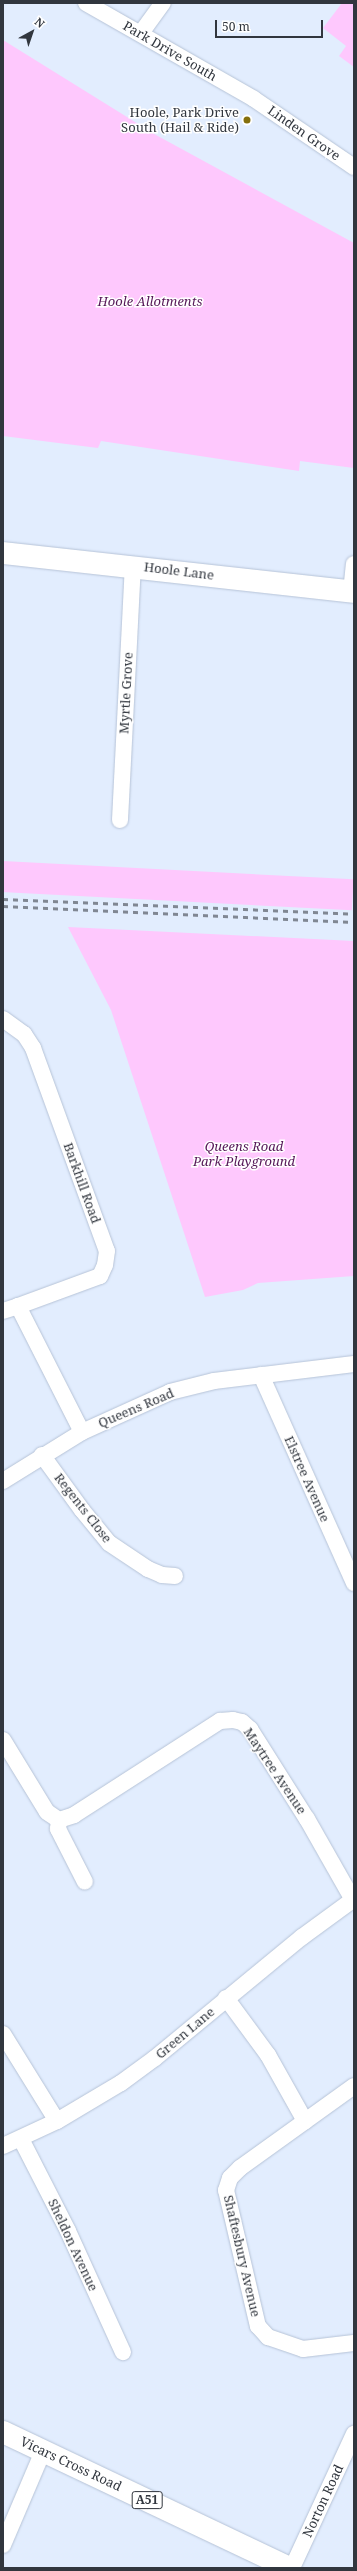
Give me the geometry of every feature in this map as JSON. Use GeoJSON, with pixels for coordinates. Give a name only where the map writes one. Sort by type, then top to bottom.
{"type":"FeatureCollection","features":[{"type":"Feature","properties":{"kind":"main road","name":"Hoole Lane"},"geometry":{"type":"LineString","coordinates":[[3,553],[133,566],[353,592]]}},
{"type":"Feature","properties":{"kind":"main road","name":"Vicars Cross Road"},"geometry":{"type":"LineString","coordinates":[[3,2432],[291,2568]]}},
{"type":"Feature","properties":{"kind":"street","name":"Park Drive South"},"geometry":{"type":"LineString","coordinates":[[86,3],[141,33],[254,99]]}},
{"type":"Feature","properties":{"kind":"street"},"geometry":{"type":"LineString","coordinates":[[141,33],[163,3]]}},
{"type":"Feature","properties":{"kind":"street","name":"Linden Grove"},"geometry":{"type":"LineString","coordinates":[[254,99],[354,167]]}},
{"type":"Feature","properties":{"kind":"street"},"geometry":{"type":"LineString","coordinates":[[353,592],[354,564]]}},
{"type":"Feature","properties":{"kind":"street","name":"Myrtle Grove"},"geometry":{"type":"LineString","coordinates":[[120,820],[133,566]]}},
{"type":"Feature","properties":{"kind":"street","name":"Barkhill Road"},"geometry":{"type":"LineString","coordinates":[[3,1019],[24,1034],[32,1048],[107,1251],[105,1265],[100,1276],[3,1311]]}},
{"type":"Feature","properties":{"kind":"street"},"geometry":{"type":"LineString","coordinates":[[18,1306],[82,1432]]}},
{"type":"Feature","properties":{"kind":"street","name":"Queens Road"},"geometry":{"type":"LineString","coordinates":[[3,1481],[42,1455],[82,1432],[170,1392],[214,1382],[354,1364]]}},
{"type":"Feature","properties":{"kind":"street","name":"Elstree Avenue"},"geometry":{"type":"LineString","coordinates":[[261,1375],[354,1583]]}},
{"type":"Feature","properties":{"kind":"street","name":"Regents Close"},"geometry":{"type":"LineString","coordinates":[[42,1455],[102,1536],[117,1550],[162,1576],[175,1576]]}},
{"type":"Feature","properties":{"kind":"street","name":"Maytree Avenue"},"geometry":{"type":"LineString","coordinates":[[59,1820],[74,1815],[220,1721],[233,1720],[242,1722],[250,1729],[307,1819],[354,1900]]}},
{"type":"Feature","properties":{"kind":"street"},"geometry":{"type":"LineString","coordinates":[[3,1740],[47,1812],[59,1820],[58,1829],[85,1882]]}},
{"type":"Feature","properties":{"kind":"street","name":"Green Lane"},"geometry":{"type":"LineString","coordinates":[[3,2146],[21,2139],[56,2121],[121,2083],[155,2058],[226,1998],[302,1937],[354,1900]]}},
{"type":"Feature","properties":{"kind":"street"},"geometry":{"type":"LineString","coordinates":[[226,1998],[268,2055],[305,2121]]}},
{"type":"Feature","properties":{"kind":"street"},"geometry":{"type":"LineString","coordinates":[[3,2034],[56,2121]]}},
{"type":"Feature","properties":{"kind":"street","name":"Shaftesbury Avenue"},"geometry":{"type":"LineString","coordinates":[[354,2086],[240,2168],[230,2178],[226,2190],[227,2202],[258,2326],[268,2337],[303,2349],[354,2343]]}},
{"type":"Feature","properties":{"kind":"street","name":"Sheldon Avenue"},"geometry":{"type":"LineString","coordinates":[[21,2139],[68,2231],[123,2352]]}},
{"type":"Feature","properties":{"kind":"street","name":"Norton Road"},"geometry":{"type":"LineString","coordinates":[[291,2568],[354,2434]]}},
{"type":"Feature","properties":{"kind":"street"},"geometry":{"type":"LineString","coordinates":[[3,2545],[43,2451]]}},
{"type":"Feature","properties":{"kind":"green space"},"geometry":{"type":"Polygon","coordinates":[[[342,3],[354,3],[354,67],[339,56],[346,46],[323,28],[342,3]]]}},
{"type":"Feature","properties":{"kind":"green space","name":"Hoole Allotments"},"geometry":{"type":"Polygon","coordinates":[[[3,40],[156,135],[354,243],[354,468],[300,461],[299,471],[101,441],[98,448],[3,436],[3,40]]]}},
{"type":"Feature","properties":{"kind":"green space"},"geometry":{"type":"Polygon","coordinates":[[[3,861],[354,879],[352,910],[3,892],[3,861]]]}},
{"type":"Feature","properties":{"kind":"green space","name":"Queens Road Park Playground"},"geometry":{"type":"Polygon","coordinates":[[[68,927],[354,941],[354,1276],[258,1283],[243,1290],[205,1297],[111,1010],[68,927]]]}},
{"type":"Feature","properties":{"kind":"railway"},"geometry":{"type":"LineString","coordinates":[[3,899],[354,914]]}},
{"type":"Feature","properties":{"kind":"railway"},"geometry":{"type":"LineString","coordinates":[[3,906],[354,922]]}},
{"type":"Feature","properties":{"kind":"place","name":"Hoole, Park Drive South (Hail & Ride)"},"geometry":{"type":"Point","coordinates":[247,120]}}]}
